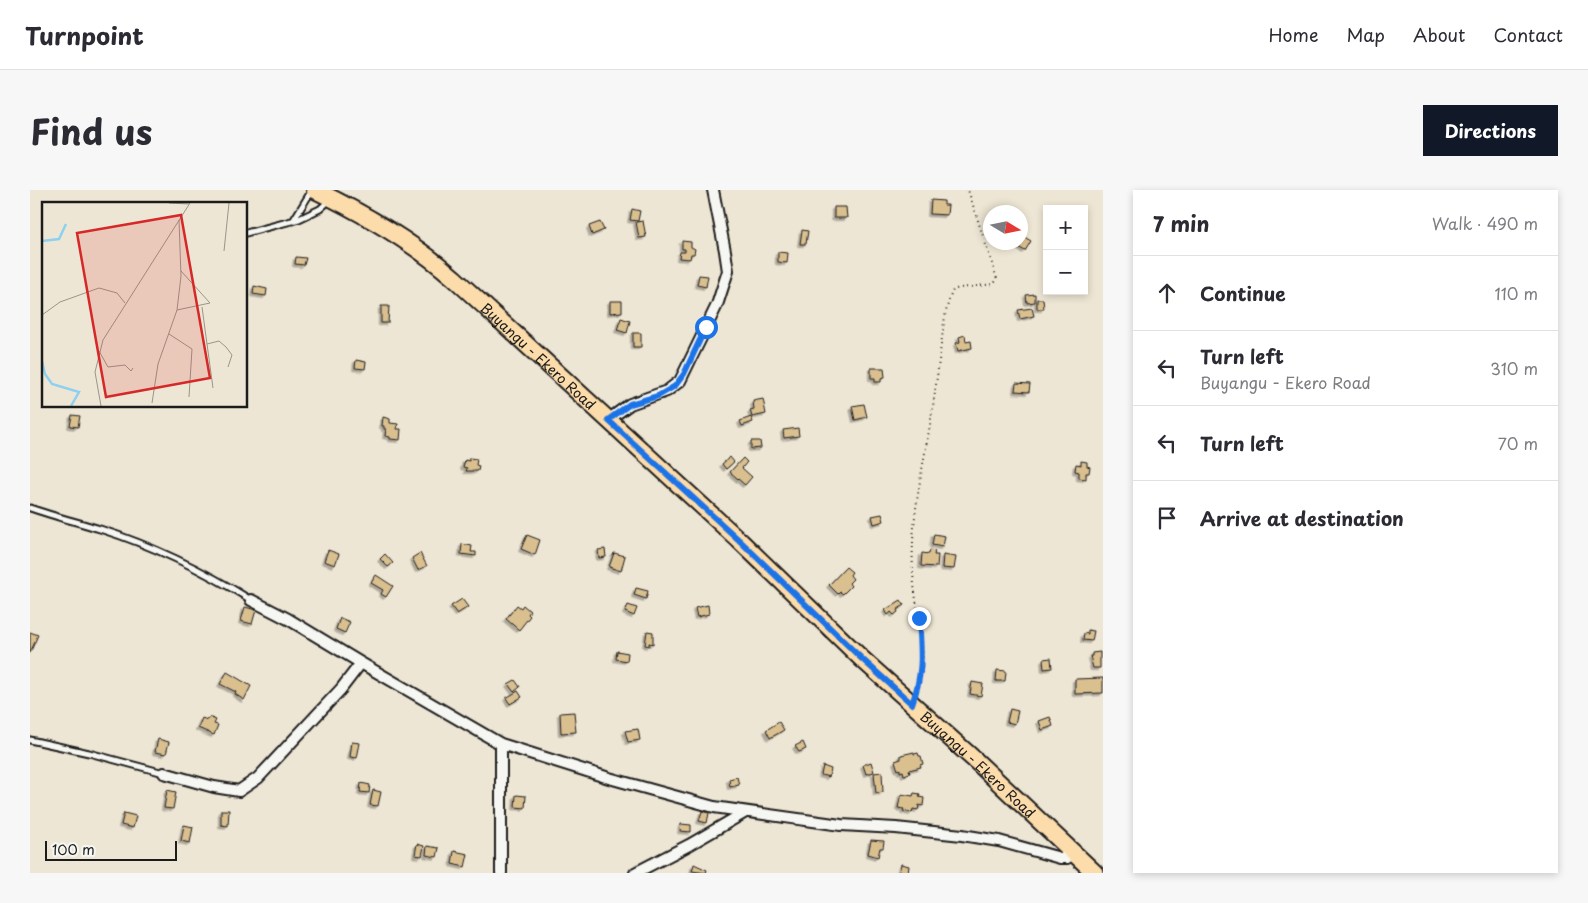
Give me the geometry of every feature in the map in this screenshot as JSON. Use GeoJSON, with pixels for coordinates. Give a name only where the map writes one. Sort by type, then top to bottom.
{"type":"FeatureCollection","features":[{"type":"Feature","properties":{"kind":"main road","name":"Buyangu - Ekero Road"},"geometry":{"type":"LineString","coordinates":[[314,190],[332,198],[390,231],[446,271],[732,534],[862,659],[976,761],[1095,873]]}},
{"type":"Feature","properties":{"kind":"street"},"geometry":{"type":"LineString","coordinates":[[608,420],[630,404],[667,392],[680,381],[717,305],[728,271],[713,190]]}},
{"type":"Feature","properties":{"kind":"street"},"geometry":{"type":"LineString","coordinates":[[250,600],[288,619],[501,744],[648,789],[744,813],[841,825],[896,828],[962,835],[999,841],[1060,858],[1067,858],[1073,854]]}},
{"type":"Feature","properties":{"kind":"street"},"geometry":{"type":"LineString","coordinates":[[164,773],[214,787],[239,791],[258,778],[341,689],[361,663]]}},
{"type":"Feature","properties":{"kind":"street"},"geometry":{"type":"LineString","coordinates":[[501,744],[502,873]]}},
{"type":"Feature","properties":{"kind":"street"},"geometry":{"type":"LineString","coordinates":[[635,873],[697,841],[744,813]]}},
{"type":"Feature","properties":{"kind":"lane"},"geometry":{"type":"LineString","coordinates":[[293,221],[314,190]]}},
{"type":"Feature","properties":{"kind":"lane"},"geometry":{"type":"LineString","coordinates":[[248,233],[293,221],[320,209],[332,198]]}},
{"type":"Feature","properties":{"kind":"lane"},"geometry":{"type":"LineString","coordinates":[[30,508],[102,529],[162,552],[209,575],[250,600]]}},
{"type":"Feature","properties":{"kind":"lane"},"geometry":{"type":"LineString","coordinates":[[30,740],[164,773]]}},
{"type":"Feature","properties":{"kind":"path"},"geometry":{"type":"LineString","coordinates":[[912,704],[918,687],[922,664],[913,572],[914,527],[920,475],[934,402],[946,312],[953,290],[994,284],[997,279],[968,190]]}},
{"type":"Feature","properties":{"kind":"building"},"geometry":{"type":"Polygon","coordinates":[[[931,200],[944,201],[944,205],[948,205],[947,215],[930,214],[931,200]]]}},
{"type":"Feature","properties":{"kind":"building"},"geometry":{"type":"Polygon","coordinates":[[[834,207],[846,207],[847,218],[834,218],[834,207]]]}},
{"type":"Feature","properties":{"kind":"building"},"geometry":{"type":"Polygon","coordinates":[[[632,209],[640,211],[638,221],[630,220],[632,209]]]}},
{"type":"Feature","properties":{"kind":"building"},"geometry":{"type":"Polygon","coordinates":[[[643,221],[646,237],[639,238],[636,222],[643,221]]]}},
{"type":"Feature","properties":{"kind":"building"},"geometry":{"type":"Polygon","coordinates":[[[600,222],[604,230],[592,235],[589,226],[600,222]]]}},
{"type":"Feature","properties":{"kind":"building"},"geometry":{"type":"Polygon","coordinates":[[[802,230],[808,231],[806,244],[800,244],[802,230]]]}},
{"type":"Feature","properties":{"kind":"building"},"geometry":{"type":"Polygon","coordinates":[[[682,241],[691,242],[691,247],[695,249],[690,259],[679,258],[680,252],[685,252],[685,249],[682,249],[682,241]]]}},
{"type":"Feature","properties":{"kind":"building"},"geometry":{"type":"Polygon","coordinates":[[[778,252],[788,253],[787,263],[778,262],[778,252]]]}},
{"type":"Feature","properties":{"kind":"building"},"geometry":{"type":"Polygon","coordinates":[[[296,257],[306,258],[304,265],[295,264],[296,257]]]}},
{"type":"Feature","properties":{"kind":"building"},"geometry":{"type":"Polygon","coordinates":[[[699,275],[708,276],[706,287],[697,285],[699,275]]]}},
{"type":"Feature","properties":{"kind":"building"},"geometry":{"type":"Polygon","coordinates":[[[254,286],[267,289],[266,296],[253,294],[254,286]]]}},
{"type":"Feature","properties":{"kind":"building"},"geometry":{"type":"Polygon","coordinates":[[[1035,294],[1035,302],[1027,303],[1026,295],[1035,294]]]}},
{"type":"Feature","properties":{"kind":"building"},"geometry":{"type":"Polygon","coordinates":[[[1037,299],[1043,299],[1044,309],[1037,309],[1037,299]]]}},
{"type":"Feature","properties":{"kind":"building"},"geometry":{"type":"Polygon","coordinates":[[[610,301],[622,301],[622,312],[610,313],[610,301]]]}},
{"type":"Feature","properties":{"kind":"building"},"geometry":{"type":"Polygon","coordinates":[[[381,306],[389,306],[388,323],[381,323],[381,306]]]}},
{"type":"Feature","properties":{"kind":"building"},"geometry":{"type":"Polygon","coordinates":[[[1032,308],[1034,316],[1020,319],[1018,310],[1032,308]]]}},
{"type":"Feature","properties":{"kind":"building"},"geometry":{"type":"Polygon","coordinates":[[[621,318],[630,321],[627,333],[617,330],[621,318]]]}},
{"type":"Feature","properties":{"kind":"building"},"geometry":{"type":"Polygon","coordinates":[[[633,333],[641,333],[641,347],[633,347],[633,333]]]}},
{"type":"Feature","properties":{"kind":"building"},"geometry":{"type":"Polygon","coordinates":[[[965,335],[966,342],[971,341],[972,348],[958,351],[956,343],[960,342],[959,337],[965,335]]]}},
{"type":"Feature","properties":{"kind":"building"},"geometry":{"type":"Polygon","coordinates":[[[356,360],[366,362],[365,369],[355,368],[356,360]]]}},
{"type":"Feature","properties":{"kind":"building"},"geometry":{"type":"Polygon","coordinates":[[[871,368],[884,368],[885,377],[881,378],[881,382],[875,382],[875,378],[871,378],[871,368]]]}},
{"type":"Feature","properties":{"kind":"building"},"geometry":{"type":"Polygon","coordinates":[[[1016,383],[1030,384],[1029,392],[1015,391],[1016,383]]]}},
{"type":"Feature","properties":{"kind":"building"},"geometry":{"type":"Polygon","coordinates":[[[763,399],[766,414],[752,417],[750,410],[754,409],[753,401],[763,399]]]}},
{"type":"Feature","properties":{"kind":"building"},"geometry":{"type":"Polygon","coordinates":[[[864,404],[867,417],[855,420],[852,406],[864,404]]]}},
{"type":"Feature","properties":{"kind":"building"},"geometry":{"type":"Polygon","coordinates":[[[72,415],[80,416],[78,427],[70,426],[72,415]]]}},
{"type":"Feature","properties":{"kind":"building"},"geometry":{"type":"Polygon","coordinates":[[[383,417],[390,419],[390,423],[398,424],[397,429],[401,429],[400,440],[390,439],[390,437],[385,436],[386,429],[382,426],[383,417]]]}},
{"type":"Feature","properties":{"kind":"building"},"geometry":{"type":"Polygon","coordinates":[[[751,417],[753,422],[742,426],[740,421],[751,417]]]}},
{"type":"Feature","properties":{"kind":"building"},"geometry":{"type":"Polygon","coordinates":[[[798,428],[799,436],[784,438],[783,430],[798,428]]]}},
{"type":"Feature","properties":{"kind":"building"},"geometry":{"type":"Polygon","coordinates":[[[751,441],[760,441],[761,448],[751,449],[751,441]]]}},
{"type":"Feature","properties":{"kind":"building"},"geometry":{"type":"Polygon","coordinates":[[[730,457],[734,462],[726,469],[722,464],[730,457]]]}},
{"type":"Feature","properties":{"kind":"building"},"geometry":{"type":"Polygon","coordinates":[[[469,458],[477,459],[478,471],[466,471],[467,468],[463,467],[465,460],[469,461],[469,458]]]}},
{"type":"Feature","properties":{"kind":"building"},"geometry":{"type":"Polygon","coordinates":[[[743,458],[747,462],[742,468],[752,477],[745,485],[730,472],[743,458]]]}},
{"type":"Feature","properties":{"kind":"building"},"geometry":{"type":"Polygon","coordinates":[[[1081,461],[1087,462],[1087,466],[1090,467],[1089,473],[1086,473],[1086,479],[1079,478],[1079,472],[1075,471],[1076,464],[1081,465],[1081,461]]]}},
{"type":"Feature","properties":{"kind":"building"},"geometry":{"type":"Polygon","coordinates":[[[882,514],[884,521],[874,524],[872,516],[882,514]]]}},
{"type":"Feature","properties":{"kind":"building"},"geometry":{"type":"Polygon","coordinates":[[[934,534],[945,536],[943,547],[932,545],[934,534]]]}},
{"type":"Feature","properties":{"kind":"building"},"geometry":{"type":"Polygon","coordinates":[[[527,535],[540,540],[535,555],[521,549],[527,535]]]}},
{"type":"Feature","properties":{"kind":"building"},"geometry":{"type":"Polygon","coordinates":[[[462,544],[472,546],[471,552],[476,552],[476,556],[461,554],[462,544]]]}},
{"type":"Feature","properties":{"kind":"building"},"geometry":{"type":"Polygon","coordinates":[[[605,549],[606,557],[599,558],[598,550],[605,549]]]}},
{"type":"Feature","properties":{"kind":"building"},"geometry":{"type":"Polygon","coordinates":[[[328,550],[339,554],[335,565],[324,561],[328,550]]]}},
{"type":"Feature","properties":{"kind":"building"},"geometry":{"type":"Polygon","coordinates":[[[930,550],[935,551],[934,555],[938,555],[937,567],[921,566],[922,553],[929,554],[930,550]]]}},
{"type":"Feature","properties":{"kind":"building"},"geometry":{"type":"Polygon","coordinates":[[[420,553],[427,566],[418,570],[412,558],[420,553]]]}},
{"type":"Feature","properties":{"kind":"building"},"geometry":{"type":"Polygon","coordinates":[[[614,553],[625,556],[621,571],[609,567],[614,553]]]}},
{"type":"Feature","properties":{"kind":"building"},"geometry":{"type":"Polygon","coordinates":[[[385,554],[393,563],[388,567],[380,559],[385,554]]]}},
{"type":"Feature","properties":{"kind":"building"},"geometry":{"type":"Polygon","coordinates":[[[943,555],[956,557],[954,569],[942,568],[943,555]]]}},
{"type":"Feature","properties":{"kind":"building"},"geometry":{"type":"Polygon","coordinates":[[[846,567],[852,572],[850,575],[853,579],[849,583],[851,586],[843,594],[840,592],[838,594],[829,585],[846,567]]]}},
{"type":"Feature","properties":{"kind":"building"},"geometry":{"type":"Polygon","coordinates":[[[376,575],[393,586],[386,597],[381,594],[383,590],[371,583],[376,575]]]}},
{"type":"Feature","properties":{"kind":"building"},"geometry":{"type":"Polygon","coordinates":[[[636,588],[648,591],[646,599],[634,595],[636,588]]]}},
{"type":"Feature","properties":{"kind":"building"},"geometry":{"type":"Polygon","coordinates":[[[462,599],[468,607],[457,614],[451,606],[462,599]]]}},
{"type":"Feature","properties":{"kind":"building"},"geometry":{"type":"Polygon","coordinates":[[[901,600],[904,605],[897,610],[898,612],[894,615],[891,612],[888,615],[885,610],[901,600]]]}},
{"type":"Feature","properties":{"kind":"building"},"geometry":{"type":"Polygon","coordinates":[[[517,605],[521,608],[523,605],[530,611],[528,614],[530,616],[519,630],[506,619],[517,605]]]}},
{"type":"Feature","properties":{"kind":"building"},"geometry":{"type":"Polygon","coordinates":[[[628,605],[637,608],[634,616],[625,612],[628,605]]]}},
{"type":"Feature","properties":{"kind":"building"},"geometry":{"type":"Polygon","coordinates":[[[708,605],[709,614],[697,617],[695,608],[708,605]]]}},
{"type":"Feature","properties":{"kind":"building"},"geometry":{"type":"Polygon","coordinates":[[[245,607],[256,610],[252,624],[241,621],[245,607]]]}},
{"type":"Feature","properties":{"kind":"building"},"geometry":{"type":"Polygon","coordinates":[[[340,618],[350,622],[345,633],[336,629],[340,618]]]}},
{"type":"Feature","properties":{"kind":"building"},"geometry":{"type":"Polygon","coordinates":[[[1088,630],[1094,631],[1092,641],[1083,640],[1084,633],[1088,634],[1088,630]]]}},
{"type":"Feature","properties":{"kind":"building"},"geometry":{"type":"Polygon","coordinates":[[[647,631],[653,632],[653,644],[649,643],[649,646],[645,645],[647,631]]]}},
{"type":"Feature","properties":{"kind":"building"},"geometry":{"type":"Polygon","coordinates":[[[30,632],[38,635],[30,653],[30,632]]]}},
{"type":"Feature","properties":{"kind":"building"},"geometry":{"type":"Polygon","coordinates":[[[617,651],[628,653],[627,661],[616,659],[617,651]]]}},
{"type":"Feature","properties":{"kind":"building"},"geometry":{"type":"Polygon","coordinates":[[[1100,652],[1100,668],[1093,668],[1090,656],[1092,656],[1092,653],[1100,652]]]}},
{"type":"Feature","properties":{"kind":"building"},"geometry":{"type":"Polygon","coordinates":[[[1051,658],[1052,668],[1044,669],[1043,659],[1051,658]]]}},
{"type":"Feature","properties":{"kind":"building"},"geometry":{"type":"Polygon","coordinates":[[[997,670],[1006,671],[1005,681],[996,681],[997,670]]]}},
{"type":"Feature","properties":{"kind":"building"},"geometry":{"type":"Polygon","coordinates":[[[227,672],[251,686],[244,700],[235,694],[236,692],[220,684],[227,672]]]}},
{"type":"Feature","properties":{"kind":"building"},"geometry":{"type":"Polygon","coordinates":[[[1103,678],[1103,693],[1075,694],[1075,679],[1103,678]]]}},
{"type":"Feature","properties":{"kind":"building"},"geometry":{"type":"Polygon","coordinates":[[[515,680],[520,687],[514,692],[508,684],[515,680]]]}},
{"type":"Feature","properties":{"kind":"building"},"geometry":{"type":"Polygon","coordinates":[[[972,682],[983,684],[981,696],[970,694],[972,682]]]}},
{"type":"Feature","properties":{"kind":"building"},"geometry":{"type":"Polygon","coordinates":[[[518,691],[522,697],[510,704],[506,698],[518,691]]]}},
{"type":"Feature","properties":{"kind":"building"},"geometry":{"type":"Polygon","coordinates":[[[1010,709],[1018,711],[1015,724],[1007,722],[1010,709]]]}},
{"type":"Feature","properties":{"kind":"building"},"geometry":{"type":"Polygon","coordinates":[[[574,712],[576,732],[561,733],[560,713],[574,712]]]}},
{"type":"Feature","properties":{"kind":"building"},"geometry":{"type":"Polygon","coordinates":[[[209,717],[216,720],[214,724],[218,725],[214,735],[198,728],[202,718],[207,720],[209,717]]]}},
{"type":"Feature","properties":{"kind":"building"},"geometry":{"type":"Polygon","coordinates":[[[1050,717],[1053,726],[1042,730],[1039,721],[1050,717]]]}},
{"type":"Feature","properties":{"kind":"building"},"geometry":{"type":"Polygon","coordinates":[[[779,722],[784,730],[770,738],[766,730],[779,722]]]}},
{"type":"Feature","properties":{"kind":"building"},"geometry":{"type":"Polygon","coordinates":[[[638,729],[640,740],[628,742],[625,731],[638,729]]]}},
{"type":"Feature","properties":{"kind":"building"},"geometry":{"type":"Polygon","coordinates":[[[158,739],[169,742],[166,754],[155,752],[158,739]]]}},
{"type":"Feature","properties":{"kind":"building"},"geometry":{"type":"Polygon","coordinates":[[[352,742],[360,743],[357,758],[350,757],[352,742]]]}},
{"type":"Feature","properties":{"kind":"building"},"geometry":{"type":"Polygon","coordinates":[[[803,742],[806,749],[799,752],[795,746],[803,742]]]}},
{"type":"Feature","properties":{"kind":"building"},"geometry":{"type":"Polygon","coordinates":[[[914,752],[914,754],[918,753],[921,756],[923,764],[920,765],[921,767],[909,770],[910,773],[904,775],[903,771],[900,772],[900,769],[898,770],[895,761],[901,759],[901,755],[914,752]]]}},
{"type":"Feature","properties":{"kind":"building"},"geometry":{"type":"Polygon","coordinates":[[[871,762],[874,772],[866,774],[863,765],[871,762]]]}},
{"type":"Feature","properties":{"kind":"building"},"geometry":{"type":"Polygon","coordinates":[[[823,766],[831,769],[829,777],[821,775],[823,766]]]}},
{"type":"Feature","properties":{"kind":"building"},"geometry":{"type":"Polygon","coordinates":[[[882,772],[883,792],[876,793],[874,773],[882,772]]]}},
{"type":"Feature","properties":{"kind":"building"},"geometry":{"type":"Polygon","coordinates":[[[737,777],[739,785],[730,787],[729,779],[737,777]]]}},
{"type":"Feature","properties":{"kind":"building"},"geometry":{"type":"Polygon","coordinates":[[[361,783],[370,785],[369,793],[360,792],[361,783]]]}},
{"type":"Feature","properties":{"kind":"building"},"geometry":{"type":"Polygon","coordinates":[[[167,790],[176,792],[173,809],[164,808],[167,790]]]}},
{"type":"Feature","properties":{"kind":"building"},"geometry":{"type":"Polygon","coordinates":[[[373,790],[381,792],[378,806],[370,805],[373,790]]]}},
{"type":"Feature","properties":{"kind":"building"},"geometry":{"type":"Polygon","coordinates":[[[914,793],[920,794],[919,797],[924,798],[923,806],[919,805],[918,810],[913,809],[912,813],[898,808],[901,794],[913,796],[914,793]]]}},
{"type":"Feature","properties":{"kind":"building"},"geometry":{"type":"Polygon","coordinates":[[[516,795],[526,796],[525,808],[515,807],[516,795]]]}},
{"type":"Feature","properties":{"kind":"building"},"geometry":{"type":"Polygon","coordinates":[[[221,810],[229,810],[228,826],[221,825],[221,810]]]}},
{"type":"Feature","properties":{"kind":"building"},"geometry":{"type":"Polygon","coordinates":[[[702,811],[709,813],[707,823],[699,821],[702,811]]]}},
{"type":"Feature","properties":{"kind":"building"},"geometry":{"type":"Polygon","coordinates":[[[124,813],[136,816],[133,828],[121,825],[124,813]]]}},
{"type":"Feature","properties":{"kind":"building"},"geometry":{"type":"Polygon","coordinates":[[[681,824],[691,825],[691,832],[680,831],[681,824]]]}},
{"type":"Feature","properties":{"kind":"building"},"geometry":{"type":"Polygon","coordinates":[[[184,825],[193,827],[190,843],[181,841],[184,825]]]}},
{"type":"Feature","properties":{"kind":"building"},"geometry":{"type":"Polygon","coordinates":[[[871,840],[884,841],[883,848],[880,848],[878,857],[868,854],[871,840]]]}},
{"type":"Feature","properties":{"kind":"building"},"geometry":{"type":"Polygon","coordinates":[[[417,844],[424,846],[422,856],[415,855],[417,844]]]}},
{"type":"Feature","properties":{"kind":"building"},"geometry":{"type":"Polygon","coordinates":[[[427,846],[439,848],[437,857],[426,855],[427,846]]]}},
{"type":"Feature","properties":{"kind":"building"},"geometry":{"type":"Polygon","coordinates":[[[454,851],[468,854],[465,867],[452,864],[454,851]]]}},
{"type":"Feature","properties":{"kind":"building"},"geometry":{"type":"Polygon","coordinates":[[[694,864],[707,870],[706,873],[692,871],[694,864]]]}},
{"type":"Feature","properties":{"kind":"building"},"geometry":{"type":"Polygon","coordinates":[[[901,864],[909,866],[908,873],[899,872],[901,864]]]}},
{"type":"Feature","properties":{"kind":"route"},"geometry":{"type":"LineString","coordinates":[[706,327],[684,374],[675,386],[658,396],[630,404],[608,420],[739,540],[862,659],[912,704],[918,687],[922,664],[919,618]]}}]}
